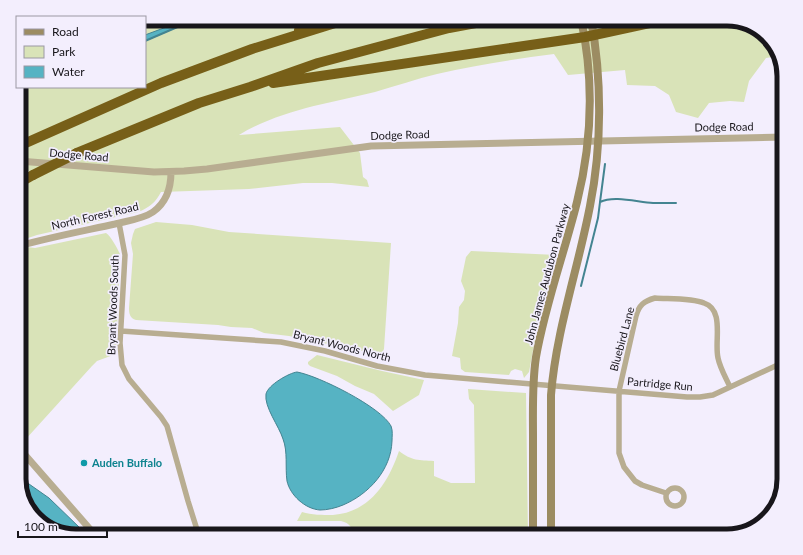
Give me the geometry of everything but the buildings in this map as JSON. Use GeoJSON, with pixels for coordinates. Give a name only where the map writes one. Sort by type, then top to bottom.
{"type":"FeatureCollection","features":[{"type":"Feature","properties":{"kind":"highway"},"geometry":{"type":"LineString","coordinates":[[284,39],[306,26]]}},
{"type":"Feature","properties":{"kind":"highway"},"geometry":{"type":"LineString","coordinates":[[26,143],[162,84],[252,49],[326,26]]}},
{"type":"Feature","properties":{"kind":"highway"},"geometry":{"type":"LineString","coordinates":[[26,179],[77,153],[199,103],[318,63],[460,26]]}},
{"type":"Feature","properties":{"kind":"highway"},"geometry":{"type":"LineString","coordinates":[[250,87],[589,36],[635,26]]}},
{"type":"Feature","properties":{"kind":"main road","name":"John James Audubon Parkway"},"geometry":{"type":"LineString","coordinates":[[551,529],[551,386],[559,333],[570,296],[591,204],[598,141],[599,87],[589,36],[584,26]]}},
{"type":"Feature","properties":{"kind":"main road","name":"John James Audubon Parkway"},"geometry":{"type":"LineString","coordinates":[[533,529],[533,384],[541,332],[577,202],[586,162],[588,141],[590,26]]}},
{"type":"Feature","properties":{"kind":"street","name":"Dodge Road"},"geometry":{"type":"LineString","coordinates":[[26,162],[171,172],[371,146],[777,137]]}},
{"type":"Feature","properties":{"kind":"street","name":"North Forest Road"},"geometry":{"type":"LineString","coordinates":[[26,244],[143,217],[156,209],[164,200],[171,182],[171,172]]}},
{"type":"Feature","properties":{"kind":"street","name":"Bryant Woods South"},"geometry":{"type":"LineString","coordinates":[[119,223],[125,256],[120,353],[123,368],[129,379],[167,426],[197,529]]}},
{"type":"Feature","properties":{"kind":"street","name":"Bluebird Lane"},"geometry":{"type":"LineString","coordinates":[[666,494],[635,481],[624,467],[619,454],[619,391],[638,310],[644,302],[655,298],[702,302],[712,307],[717,317],[717,357],[730,387]]}},
{"type":"Feature","properties":{"kind":"street","name":"Bryant Woods North"},"geometry":{"type":"LineString","coordinates":[[121,331],[281,342],[315,348],[377,366],[417,374],[551,386]]}},
{"type":"Feature","properties":{"kind":"street","name":"Partridge Run"},"geometry":{"type":"LineString","coordinates":[[551,386],[700,397],[713,394],[730,387],[777,365]]}},
{"type":"Feature","properties":{"kind":"street"},"geometry":{"type":"LineString","coordinates":[[26,456],[90,529]]}},
{"type":"Feature","properties":{"kind":"green space"},"geometry":{"type":"Polygon","coordinates":[[[146,26],[733,26],[755,34],[769,48],[773,57],[766,58],[749,81],[744,102],[730,101],[709,103],[698,118],[676,112],[669,95],[655,86],[627,85],[625,70],[568,75],[554,54],[496,62],[437,74],[375,92],[288,113],[255,126],[239,135],[340,127],[360,153],[363,177],[367,180],[369,187],[332,183],[303,183],[249,189],[161,192],[152,204],[146,209],[138,212],[26,239],[26,88],[146,88],[146,26]]]}},
{"type":"Feature","properties":{"kind":"green space"},"geometry":{"type":"Polygon","coordinates":[[[156,222],[192,225],[229,232],[391,243],[384,349],[382,353],[378,354],[357,350],[351,351],[328,344],[289,336],[264,333],[252,328],[136,320],[132,318],[130,316],[129,308],[133,254],[131,243],[133,234],[135,229],[156,222]]]}},
{"type":"Feature","properties":{"kind":"green space"},"geometry":{"type":"Polygon","coordinates":[[[106,233],[112,239],[120,254],[116,354],[97,361],[26,439],[26,247],[35,248],[106,233]]]}},
{"type":"Feature","properties":{"kind":"green space"},"geometry":{"type":"Polygon","coordinates":[[[471,251],[557,255],[537,329],[529,372],[524,378],[522,371],[515,369],[511,371],[509,375],[465,372],[461,369],[460,358],[452,356],[458,323],[459,307],[464,300],[465,291],[461,281],[466,257],[471,251]]]}},
{"type":"Feature","properties":{"kind":"green space"},"geometry":{"type":"Polygon","coordinates":[[[317,355],[424,380],[419,395],[393,411],[374,394],[337,376],[310,366],[308,362],[317,355]]]}},
{"type":"Feature","properties":{"kind":"green space"},"geometry":{"type":"Polygon","coordinates":[[[468,389],[526,393],[528,529],[352,529],[347,523],[341,521],[297,521],[302,512],[333,515],[346,513],[367,502],[383,485],[395,463],[399,451],[412,458],[434,461],[434,476],[451,483],[475,483],[474,405],[469,399],[468,389]]]}},
{"type":"Feature","properties":{"kind":"water"},"geometry":{"type":"Polygon","coordinates":[[[169,26],[180,26],[146,41],[146,35],[169,26]]]}},
{"type":"Feature","properties":{"kind":"water"},"geometry":{"type":"Polygon","coordinates":[[[297,372],[320,379],[348,393],[375,410],[385,418],[392,428],[391,452],[388,462],[377,480],[370,488],[353,500],[343,505],[326,510],[309,507],[299,500],[291,491],[287,481],[285,444],[267,405],[266,394],[271,387],[279,380],[297,372]]]}},
{"type":"Feature","properties":{"kind":"water"},"geometry":{"type":"Polygon","coordinates":[[[26,482],[49,498],[81,529],[66,528],[54,524],[43,517],[38,512],[30,498],[26,482]]]}},
{"type":"Feature","properties":{"kind":"waterway"},"geometry":{"type":"LineString","coordinates":[[146,41],[180,26]]}},
{"type":"Feature","properties":{"kind":"waterway"},"geometry":{"type":"LineString","coordinates":[[600,202],[605,164]]}},
{"type":"Feature","properties":{"kind":"waterway"},"geometry":{"type":"LineString","coordinates":[[581,286],[598,218],[600,202],[619,199],[653,203],[676,203]]}},
{"type":"Feature","properties":{"kind":"place","name":"Auden Buffalo"},"geometry":{"type":"Point","coordinates":[84,463]}}]}
